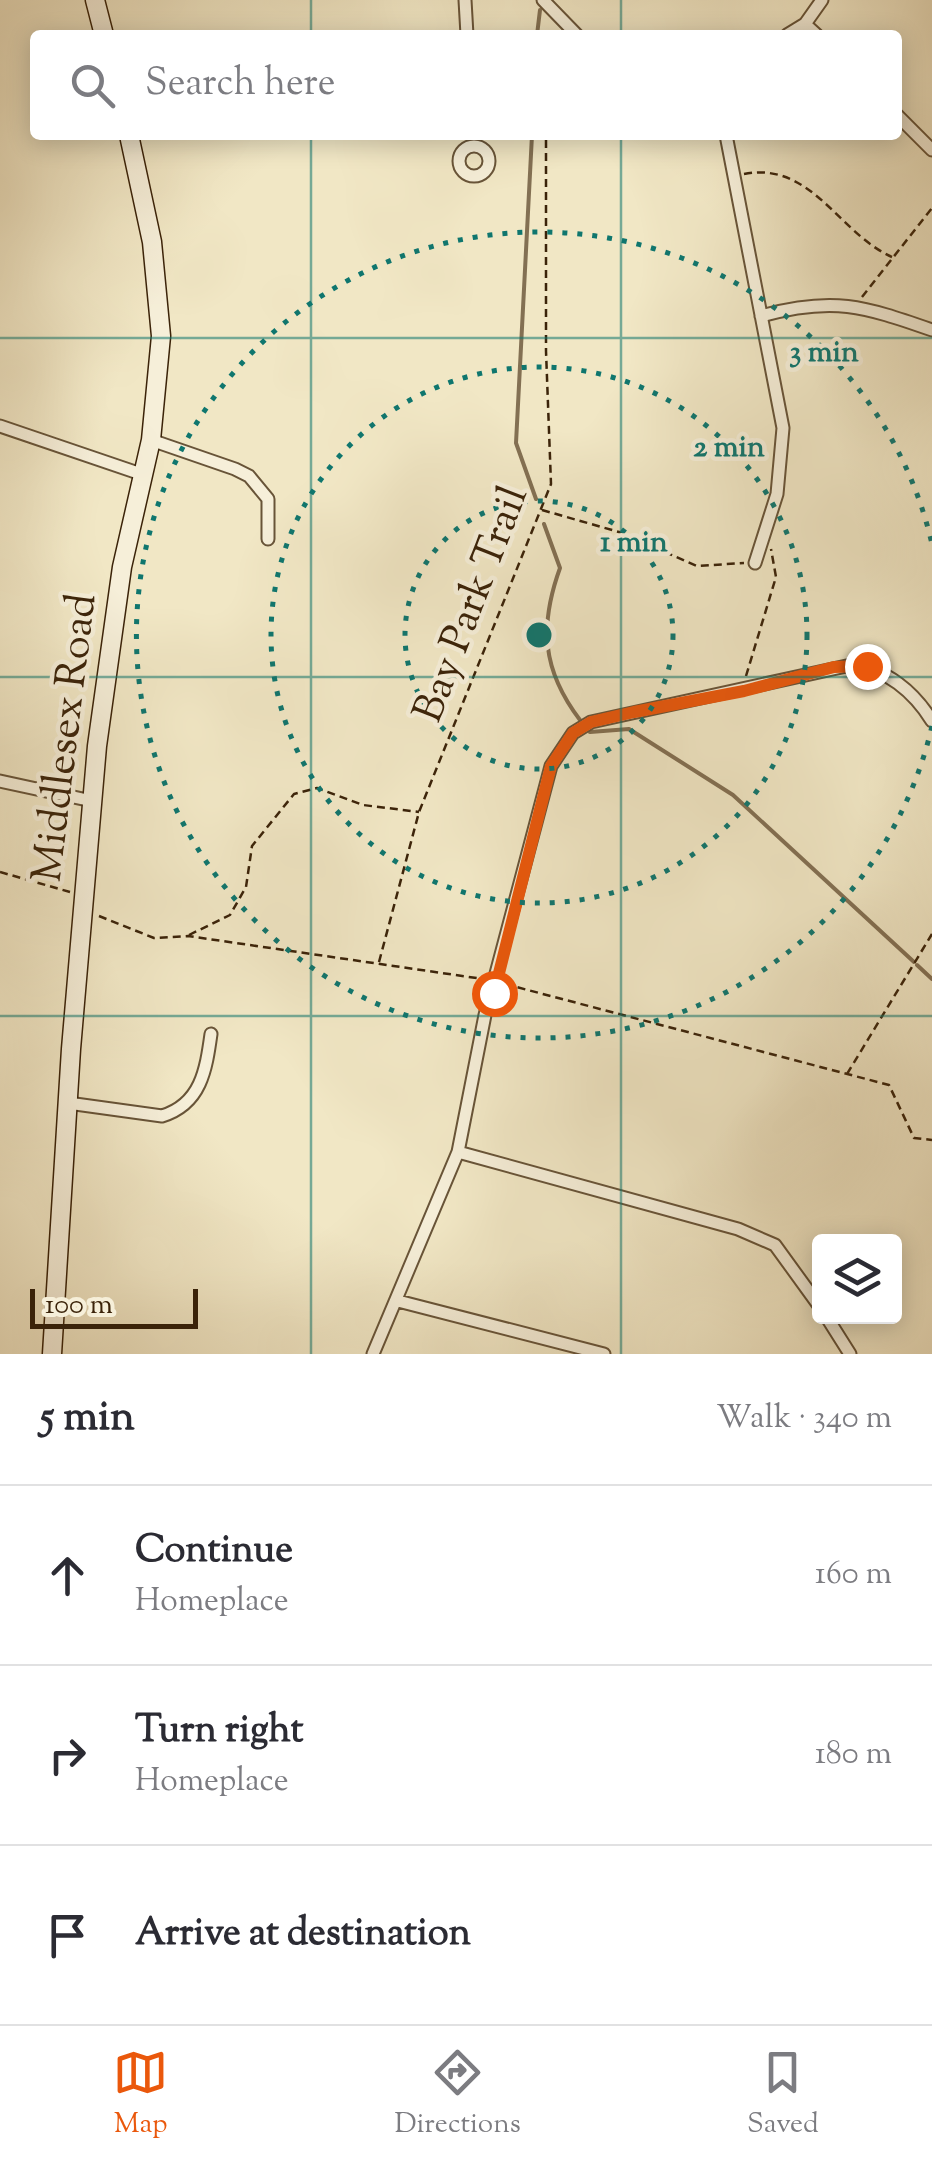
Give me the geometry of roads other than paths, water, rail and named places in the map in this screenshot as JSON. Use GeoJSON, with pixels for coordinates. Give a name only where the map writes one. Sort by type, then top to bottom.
{"type":"FeatureCollection","features":[{"type":"Feature","properties":{"kind":"main road"},"geometry":{"type":"LineString","coordinates":[[95,0],[103,30]]}},
{"type":"Feature","properties":{"kind":"main road","name":"Middlesex Road"},"geometry":{"type":"LineString","coordinates":[[52,1354],[92,800],[108,647],[151,440],[161,336],[159,288],[131,140]]}},
{"type":"Feature","properties":{"kind":"street"},"geometry":{"type":"LineString","coordinates":[[465,0],[467,30]]}},
{"type":"Feature","properties":{"kind":"street"},"geometry":{"type":"LineString","coordinates":[[543,0],[572,30]]}},
{"type":"Feature","properties":{"kind":"street"},"geometry":{"type":"LineString","coordinates":[[795,30],[805,24],[822,0]]}},
{"type":"Feature","properties":{"kind":"street"},"geometry":{"type":"LineString","coordinates":[[805,24],[811,30]]}},
{"type":"Feature","properties":{"kind":"street"},"geometry":{"type":"LineString","coordinates":[[902,120],[932,150]]}},
{"type":"Feature","properties":{"kind":"street"},"geometry":{"type":"LineString","coordinates":[[727,140],[783,428],[777,494],[756,563]]}},
{"type":"Feature","properties":{"kind":"street"},"geometry":{"type":"LineString","coordinates":[[762,316],[808,303],[854,307],[932,330]]}},
{"type":"Feature","properties":{"kind":"street"},"geometry":{"type":"LineString","coordinates":[[0,426],[144,475]]}},
{"type":"Feature","properties":{"kind":"street"},"geometry":{"type":"LineString","coordinates":[[151,440],[249,476],[268,499],[268,539]]}},
{"type":"Feature","properties":{"kind":"street"},"geometry":{"type":"LineString","coordinates":[[372,1354],[458,1152],[486,1015],[551,766],[573,733],[591,722],[740,692],[834,667],[867,666],[918,698],[932,720]]}},
{"type":"Feature","properties":{"kind":"street"},"geometry":{"type":"LineString","coordinates":[[0,781],[92,800]]}},
{"type":"Feature","properties":{"kind":"street"},"geometry":{"type":"LineString","coordinates":[[68,1103],[162,1116],[176,1112],[202,1083],[211,1034]]}},
{"type":"Feature","properties":{"kind":"street"},"geometry":{"type":"LineString","coordinates":[[458,1152],[738,1229],[774,1245],[812,1296]]}},
{"type":"Feature","properties":{"kind":"street"},"geometry":{"type":"LineString","coordinates":[[398,1300],[604,1354]]}},
{"type":"Feature","properties":{"kind":"street"},"geometry":{"type":"LineString","coordinates":[[831,1324],[850,1354]]}},
{"type":"Feature","properties":{"kind":"waterway"},"geometry":{"type":"LineString","coordinates":[[538,30],[540,10]]}},
{"type":"Feature","properties":{"kind":"waterway"},"geometry":{"type":"LineString","coordinates":[[532,140],[516,443],[536,499]]}},
{"type":"Feature","properties":{"kind":"waterway"},"geometry":{"type":"LineString","coordinates":[[544,524],[560,568],[547,628],[551,665],[580,720]]}},
{"type":"Feature","properties":{"kind":"waterway"},"geometry":{"type":"LineString","coordinates":[[590,732],[629,729],[733,795],[914,962]]}},
{"type":"Feature","properties":{"kind":"waterway"},"geometry":{"type":"LineString","coordinates":[[917,965],[932,979]]}}]}
